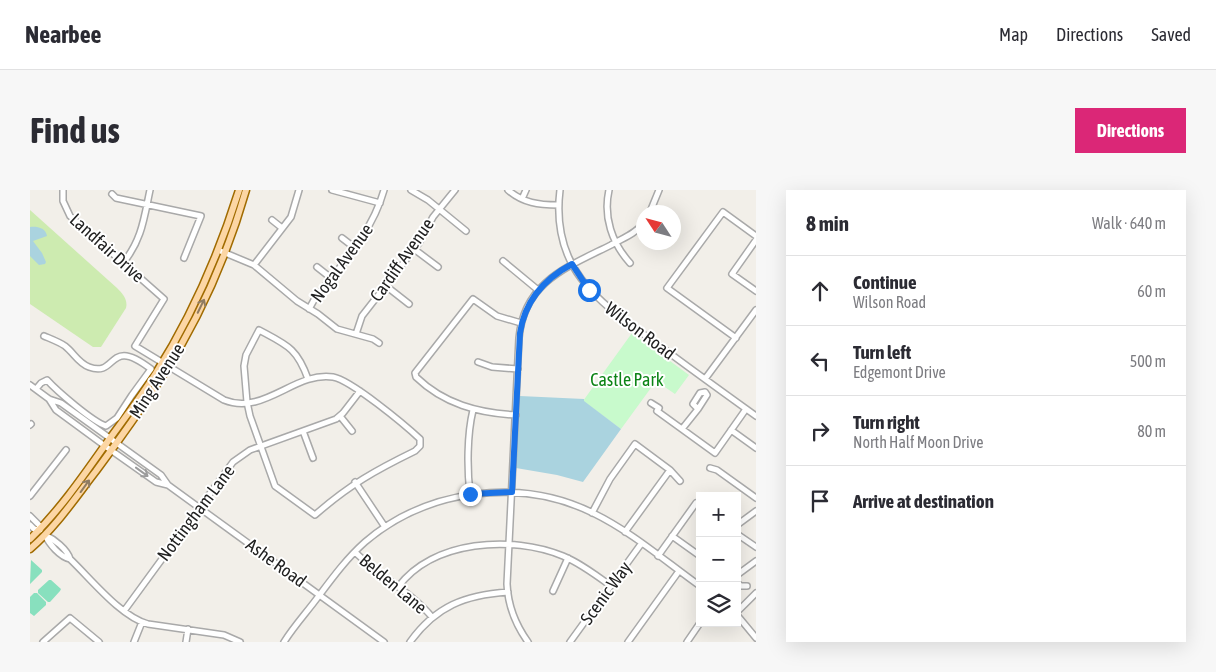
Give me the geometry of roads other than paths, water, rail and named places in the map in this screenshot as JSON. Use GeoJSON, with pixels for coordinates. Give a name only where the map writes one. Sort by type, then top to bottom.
{"type":"FeatureCollection","features":[{"type":"Feature","properties":{"kind":"main road","name":"Ming Avenue"},"geometry":{"type":"LineString","coordinates":[[222,252],[239,190]]}},
{"type":"Feature","properties":{"kind":"main road","name":"Ming Avenue"},"geometry":{"type":"LineString","coordinates":[[30,548],[45,535],[69,507],[116,444],[166,364],[222,252],[246,190]]}},
{"type":"Feature","properties":{"kind":"main road","name":"Ming Avenue"},"geometry":{"type":"LineString","coordinates":[[30,539],[59,508],[166,364]]}},
{"type":"Feature","properties":{"kind":"main road"},"geometry":{"type":"LineString","coordinates":[[45,535],[46,529],[59,508]]}},
{"type":"Feature","properties":{"kind":"main road"},"geometry":{"type":"LineString","coordinates":[[30,548],[38,538],[40,530]]}},
{"type":"Feature","properties":{"kind":"street","name":"Landfair Drive"},"geometry":{"type":"LineString","coordinates":[[63,190],[63,201],[70,216],[164,299],[135,346],[166,364]]}},
{"type":"Feature","properties":{"kind":"street"},"geometry":{"type":"LineString","coordinates":[[123,262],[133,251],[139,239],[150,190]]}},
{"type":"Feature","properties":{"kind":"street"},"geometry":{"type":"LineString","coordinates":[[254,265],[293,212],[298,190]]}},
{"type":"Feature","properties":{"kind":"street"},"geometry":{"type":"LineString","coordinates":[[334,190],[380,203]]}},
{"type":"Feature","properties":{"kind":"street","name":"Nogal Avenue"},"geometry":{"type":"LineString","coordinates":[[309,308],[367,231],[384,190]]}},
{"type":"Feature","properties":{"kind":"street"},"geometry":{"type":"LineString","coordinates":[[411,190],[425,198],[466,231]]}},
{"type":"Feature","properties":{"kind":"street","name":"Cardiff Avenue"},"geometry":{"type":"LineString","coordinates":[[356,334],[362,316],[422,240],[433,217],[455,190]]}},
{"type":"Feature","properties":{"kind":"street"},"geometry":{"type":"LineString","coordinates":[[508,190],[522,199],[536,204],[558,206]]}},
{"type":"Feature","properties":{"kind":"street"},"geometry":{"type":"LineString","coordinates":[[522,199],[526,190]]}},
{"type":"Feature","properties":{"kind":"street","name":"Wilson Road"},"geometry":{"type":"LineString","coordinates":[[560,190],[558,206],[562,237],[572,264],[597,299],[756,416]]}},
{"type":"Feature","properties":{"kind":"street"},"geometry":{"type":"LineString","coordinates":[[609,190],[607,203],[608,218],[616,242],[630,263]]}},
{"type":"Feature","properties":{"kind":"street"},"geometry":{"type":"LineString","coordinates":[[653,205],[659,190]]}},
{"type":"Feature","properties":{"kind":"street"},"geometry":{"type":"LineString","coordinates":[[112,194],[116,198],[200,216],[184,258]]}},
{"type":"Feature","properties":{"kind":"street"},"geometry":{"type":"LineString","coordinates":[[736,338],[667,288],[723,212],[756,236]]}},
{"type":"Feature","properties":{"kind":"street"},"geometry":{"type":"LineString","coordinates":[[272,220],[282,228]]}},
{"type":"Feature","properties":{"kind":"street"},"geometry":{"type":"LineString","coordinates":[[528,642],[514,616],[508,592],[521,323],[529,303],[538,290],[555,274],[636,230]]}},
{"type":"Feature","properties":{"kind":"street"},"geometry":{"type":"LineString","coordinates":[[342,238],[355,248]]}},
{"type":"Feature","properties":{"kind":"street"},"geometry":{"type":"LineString","coordinates":[[756,240],[732,274],[756,291]]}},
{"type":"Feature","properties":{"kind":"street"},"geometry":{"type":"LineString","coordinates":[[414,249],[438,267]]}},
{"type":"Feature","properties":{"kind":"street"},"geometry":{"type":"LineString","coordinates":[[222,252],[254,265],[275,284],[338,329],[373,339],[379,343]]}},
{"type":"Feature","properties":{"kind":"street"},"geometry":{"type":"LineString","coordinates":[[503,261],[538,290]]}},
{"type":"Feature","properties":{"kind":"street"},"geometry":{"type":"LineString","coordinates":[[317,267],[331,278]]}},
{"type":"Feature","properties":{"kind":"street"},"geometry":{"type":"LineString","coordinates":[[386,286],[409,304]]}},
{"type":"Feature","properties":{"kind":"street"},"geometry":{"type":"LineString","coordinates":[[516,415],[474,410],[451,402],[416,377],[416,371],[473,298],[497,316],[521,323]]}},
{"type":"Feature","properties":{"kind":"street"},"geometry":{"type":"LineString","coordinates":[[705,379],[756,310]]}},
{"type":"Feature","properties":{"kind":"street"},"geometry":{"type":"LineString","coordinates":[[166,364],[224,400],[233,403],[247,402],[264,399],[308,379],[321,377],[346,381],[418,437],[420,444],[415,451],[355,482],[315,514],[275,486],[247,402],[244,366],[246,355],[259,330],[284,343],[294,351],[308,379]]}},
{"type":"Feature","properties":{"kind":"street"},"geometry":{"type":"LineString","coordinates":[[36,389],[47,380],[58,392],[96,421],[106,426],[117,418],[151,369],[132,357],[122,354],[114,358],[110,364],[102,369],[89,367],[77,359],[65,346],[44,336]]}},
{"type":"Feature","properties":{"kind":"street"},"geometry":{"type":"LineString","coordinates":[[478,362],[492,366],[518,368]]}},
{"type":"Feature","properties":{"kind":"street","name":"Ashe Road"},"geometry":{"type":"LineString","coordinates":[[30,385],[49,399],[61,403],[110,438],[161,476],[168,485],[384,642]]}},
{"type":"Feature","properties":{"kind":"street","name":"Nottingham Lane"},"geometry":{"type":"LineString","coordinates":[[124,611],[233,462],[244,453],[340,416],[360,391]]}},
{"type":"Feature","properties":{"kind":"street","name":"Ashe Road"},"geometry":{"type":"LineString","coordinates":[[49,399],[56,410],[105,446],[156,482],[168,485]]}},
{"type":"Feature","properties":{"kind":"street"},"geometry":{"type":"LineString","coordinates":[[651,403],[659,408],[657,411],[715,453],[746,409]]}},
{"type":"Feature","properties":{"kind":"street"},"geometry":{"type":"LineString","coordinates":[[682,429],[698,409]]}},
{"type":"Feature","properties":{"kind":"street"},"geometry":{"type":"LineString","coordinates":[[470,494],[468,470],[470,424],[474,410]]}},
{"type":"Feature","properties":{"kind":"street"},"geometry":{"type":"LineString","coordinates":[[340,416],[352,431]]}},
{"type":"Feature","properties":{"kind":"street"},"geometry":{"type":"LineString","coordinates":[[731,430],[756,448]]}},
{"type":"Feature","properties":{"kind":"street"},"geometry":{"type":"LineString","coordinates":[[303,431],[312,458]]}},
{"type":"Feature","properties":{"kind":"street"},"geometry":{"type":"LineString","coordinates":[[592,513],[610,478],[635,444],[670,470],[680,481]]}},
{"type":"Feature","properties":{"kind":"street"},"geometry":{"type":"LineString","coordinates":[[30,496],[66,450]]}},
{"type":"Feature","properties":{"kind":"street"},"geometry":{"type":"LineString","coordinates":[[710,468],[717,470],[756,498]]}},
{"type":"Feature","properties":{"kind":"street"},"geometry":{"type":"LineString","coordinates":[[625,532],[670,470]]}},
{"type":"Feature","properties":{"kind":"street"},"geometry":{"type":"LineString","coordinates":[[355,482],[385,527]]}},
{"type":"Feature","properties":{"kind":"street"},"geometry":{"type":"LineString","coordinates":[[284,642],[342,565],[385,527],[424,507],[470,494],[512,492],[550,498],[571,504],[592,513],[625,532],[696,583]]}},
{"type":"Feature","properties":{"kind":"street"},"geometry":{"type":"LineString","coordinates":[[658,556],[696,507]]}},
{"type":"Feature","properties":{"kind":"street"},"geometry":{"type":"LineString","coordinates":[[741,522],[756,511]]}},
{"type":"Feature","properties":{"kind":"street"},"geometry":{"type":"LineString","coordinates":[[30,516],[39,525],[40,530],[34,529],[30,525]]}},
{"type":"Feature","properties":{"kind":"street"},"geometry":{"type":"LineString","coordinates":[[45,535],[48,542],[66,558],[70,559],[124,611],[142,622],[224,635],[240,642]]}},
{"type":"Feature","properties":{"kind":"street"},"geometry":{"type":"LineString","coordinates":[[672,536],[696,553]]}},
{"type":"Feature","properties":{"kind":"street"},"geometry":{"type":"LineString","coordinates":[[741,537],[756,547]]}},
{"type":"Feature","properties":{"kind":"street"},"geometry":{"type":"LineString","coordinates":[[398,587],[404,578],[414,570],[443,555],[475,546],[509,544],[542,549],[568,558],[611,586]]}},
{"type":"Feature","properties":{"kind":"street","name":"Scenic Way"},"geometry":{"type":"LineString","coordinates":[[570,642],[641,544]]}},
{"type":"Feature","properties":{"kind":"street","name":"Belden Lane"},"geometry":{"type":"LineString","coordinates":[[355,552],[369,566],[420,603],[432,617]]}},
{"type":"Feature","properties":{"kind":"street"},"geometry":{"type":"LineString","coordinates":[[553,591],[568,558]]}},
{"type":"Feature","properties":{"kind":"street"},"geometry":{"type":"LineString","coordinates":[[741,572],[756,561]]}},
{"type":"Feature","properties":{"kind":"street"},"geometry":{"type":"LineString","coordinates":[[628,642],[679,571]]}},
{"type":"Feature","properties":{"kind":"street"},"geometry":{"type":"LineString","coordinates":[[741,586],[747,586]]}},
{"type":"Feature","properties":{"kind":"street"},"geometry":{"type":"LineString","coordinates":[[410,642],[432,617],[451,605],[488,593],[508,592]]}},
{"type":"Feature","properties":{"kind":"street"},"geometry":{"type":"LineString","coordinates":[[741,610],[756,593]]}},
{"type":"Feature","properties":{"kind":"street"},"geometry":{"type":"LineString","coordinates":[[43,642],[70,618],[99,642]]}},
{"type":"Feature","properties":{"kind":"street"},"geometry":{"type":"LineString","coordinates":[[741,619],[756,638]]}},
{"type":"Feature","properties":{"kind":"street"},"geometry":{"type":"LineString","coordinates":[[134,642],[142,622]]}},
{"type":"Feature","properties":{"kind":"street"},"geometry":{"type":"LineString","coordinates":[[689,641],[698,627]]}},
{"type":"Feature","properties":{"kind":"street"},"geometry":{"type":"LineString","coordinates":[[186,642],[188,630]]}},
{"type":"Feature","properties":{"kind":"water"},"geometry":{"type":"Polygon","coordinates":[[[30,227],[41,228],[46,233],[47,236],[33,241],[42,253],[45,264],[39,265],[30,256],[30,227]]]}},
{"type":"Feature","properties":{"kind":"water"},"geometry":{"type":"Polygon","coordinates":[[[520,396],[584,399],[584,401],[621,429],[583,482],[557,475],[516,468],[520,396]]]}},
{"type":"Feature","properties":{"kind":"park label","name":"Castle Park"},"geometry":{"type":"Point","coordinates":[627,380]}}]}
